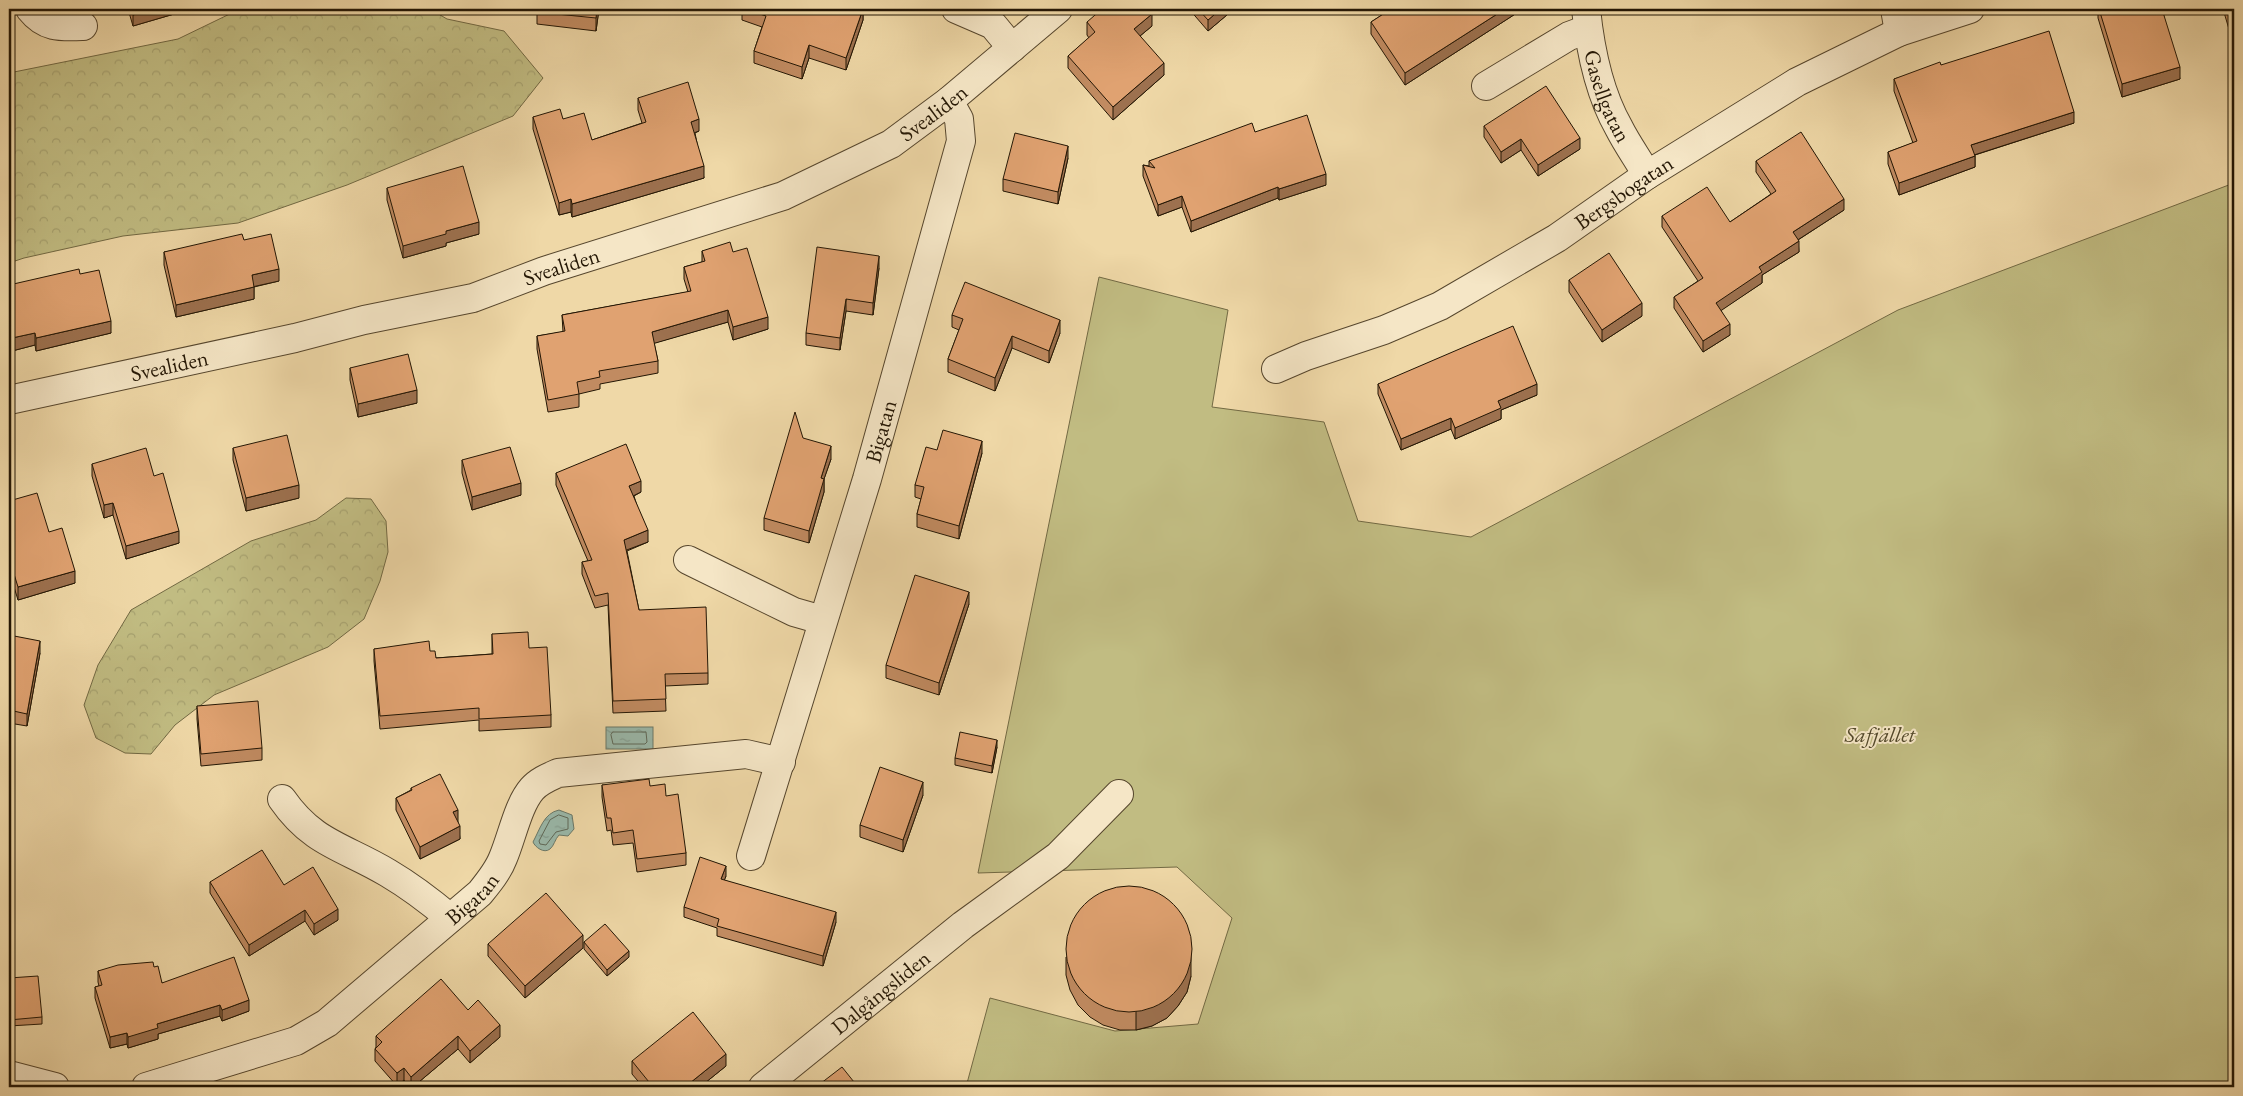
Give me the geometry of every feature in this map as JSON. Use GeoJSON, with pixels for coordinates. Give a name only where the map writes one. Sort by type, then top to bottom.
{"type":"FeatureCollection","features":[{"type":"Feature","properties":{"kind":"street"},"geometry":{"type":"LineString","coordinates":[[30,9],[37,18],[57,27],[83,26]]}},
{"type":"Feature","properties":{"kind":"street"},"geometry":{"type":"LineString","coordinates":[[956,9],[993,25],[1012,48]]}},
{"type":"Feature","properties":{"kind":"street","name":"Svealiden"},"geometry":{"type":"LineString","coordinates":[[9,400],[295,338],[364,320],[474,298],[544,271],[783,196],[891,144],[949,101],[1058,9]]}},
{"type":"Feature","properties":{"kind":"street","name":"Bergsbogatan"},"geometry":{"type":"LineString","coordinates":[[1276,369],[1306,356],[1384,330],[1440,306],[1557,238],[1647,175],[1897,21],[1970,9]]}},
{"type":"Feature","properties":{"kind":"street"},"geometry":{"type":"LineString","coordinates":[[1486,86],[1569,36],[1587,19]]}},
{"type":"Feature","properties":{"kind":"street","name":"Gasellgatan"},"geometry":{"type":"LineString","coordinates":[[1587,19],[1602,85],[1618,127],[1647,175]]}},
{"type":"Feature","properties":{"kind":"street","name":"Bigatan"},"geometry":{"type":"LineString","coordinates":[[752,856],[822,620],[867,479],[961,141],[959,119],[949,101]]}},
{"type":"Feature","properties":{"kind":"street"},"geometry":{"type":"LineString","coordinates":[[688,560],[794,612],[822,620]]}},
{"type":"Feature","properties":{"kind":"street","name":"Bigatan"},"geometry":{"type":"LineString","coordinates":[[146,1087],[296,1041],[327,1023],[480,893],[494,877],[526,799],[532,789],[542,780],[558,773],[746,754],[781,762]]}},
{"type":"Feature","properties":{"kind":"street","name":"Dalgångsliden"},"geometry":{"type":"LineString","coordinates":[[763,1087],[963,925],[1000,900],[1058,856],[1119,794]]}},
{"type":"Feature","properties":{"kind":"street"},"geometry":{"type":"LineString","coordinates":[[282,799],[294,816],[312,832],[328,843],[359,856],[389,873],[424,896],[450,918]]}},
{"type":"Feature","properties":{"kind":"street"},"geometry":{"type":"LineString","coordinates":[[9,1075],[55,1087]]}},
{"type":"Feature","properties":{"kind":"green space"},"geometry":{"type":"Polygon","coordinates":[[[240,9],[430,9],[447,19],[504,31],[543,78],[513,116],[347,185],[238,223],[123,236],[9,263],[9,73],[178,39],[240,9]]]}},
{"type":"Feature","properties":{"kind":"green space","name":"Safjället"},"geometry":{"type":"Polygon","coordinates":[[[2234,183],[2234,1087],[966,1087],[990,998],[1115,1031],[1198,1024],[1232,918],[1177,867],[978,873],[1099,277],[1228,310],[1212,407],[1324,422],[1358,521],[1471,537],[1898,310],[2234,183]]]}},
{"type":"Feature","properties":{"kind":"green space"},"geometry":{"type":"Polygon","coordinates":[[[346,498],[371,499],[386,521],[388,552],[380,581],[364,619],[328,647],[214,695],[175,725],[151,754],[125,753],[96,738],[84,705],[98,665],[131,610],[251,541],[316,520],[346,498]]]}},
{"type":"Feature","properties":{"kind":"water"},"geometry":{"type":"Polygon","coordinates":[[[606,727],[653,727],[653,749],[606,749],[606,727]]]}},
{"type":"Feature","properties":{"kind":"water"},"geometry":{"type":"Polygon","coordinates":[[[559,810],[572,815],[574,829],[568,836],[559,835],[550,849],[545,851],[540,849],[533,842],[540,827],[550,814],[559,810]]]}},
{"type":"Feature","properties":{"kind":"building"},"geometry":{"type":"Polygon","coordinates":[[[131,9],[154,9],[133,15],[131,9]]]}},
{"type":"Feature","properties":{"kind":"building"},"geometry":{"type":"Polygon","coordinates":[[[538,9],[597,9],[596,18],[537,12],[538,9]]]}},
{"type":"Feature","properties":{"kind":"building"},"geometry":{"type":"Polygon","coordinates":[[[744,9],[863,9],[846,58],[809,45],[802,67],[754,51],[766,16],[744,9]]]}},
{"type":"Feature","properties":{"kind":"building"},"geometry":{"type":"Polygon","coordinates":[[[1102,9],[1147,9],[1152,14],[1134,29],[1164,63],[1113,107],[1068,56],[1095,32],[1087,22],[1102,9]]]}},
{"type":"Feature","properties":{"kind":"building"},"geometry":{"type":"Polygon","coordinates":[[[1198,9],[1221,9],[1208,20],[1198,9]]]}},
{"type":"Feature","properties":{"kind":"building"},"geometry":{"type":"Polygon","coordinates":[[[1391,9],[1505,9],[1405,73],[1371,22],[1391,9]]]}},
{"type":"Feature","properties":{"kind":"building"},"geometry":{"type":"Polygon","coordinates":[[[2099,9],[2162,9],[2180,67],[2122,84],[2099,9]]]}},
{"type":"Feature","properties":{"kind":"building"},"geometry":{"type":"Polygon","coordinates":[[[2227,9],[2234,9],[2234,33],[2227,9]]]}},
{"type":"Feature","properties":{"kind":"building"},"geometry":{"type":"Polygon","coordinates":[[[2049,31],[2074,112],[1971,145],[1975,156],[1899,183],[1888,152],[1917,141],[1894,79],[1940,62],[1941,65],[2049,31]]]}},
{"type":"Feature","properties":{"kind":"building"},"geometry":{"type":"Polygon","coordinates":[[[688,82],[699,119],[691,122],[704,166],[572,204],[571,199],[559,203],[533,117],[560,109],[563,119],[584,113],[592,140],[646,122],[638,98],[688,82]]]}},
{"type":"Feature","properties":{"kind":"building"},"geometry":{"type":"Polygon","coordinates":[[[1546,86],[1580,138],[1538,165],[1521,139],[1501,152],[1484,126],[1546,86]]]}},
{"type":"Feature","properties":{"kind":"building"},"geometry":{"type":"Polygon","coordinates":[[[1307,115],[1326,174],[1279,189],[1278,187],[1191,221],[1182,196],[1158,205],[1143,165],[1155,168],[1149,161],[1252,123],[1255,132],[1307,115]]]}},
{"type":"Feature","properties":{"kind":"building"},"geometry":{"type":"Polygon","coordinates":[[[1801,132],[1844,199],[1793,232],[1799,241],[1759,267],[1762,272],[1716,303],[1730,324],[1703,341],[1674,297],[1703,278],[1662,216],[1707,187],[1730,222],[1776,191],[1756,161],[1801,132]]]}},
{"type":"Feature","properties":{"kind":"building"},"geometry":{"type":"Polygon","coordinates":[[[1015,133],[1068,146],[1058,192],[1003,179],[1015,133]]]}},
{"type":"Feature","properties":{"kind":"building"},"geometry":{"type":"Polygon","coordinates":[[[463,166],[479,222],[446,231],[446,234],[403,246],[387,188],[463,166]]]}},
{"type":"Feature","properties":{"kind":"building"},"geometry":{"type":"Polygon","coordinates":[[[242,234],[244,240],[271,234],[279,269],[252,275],[254,287],[176,305],[164,252],[242,234]]]}},
{"type":"Feature","properties":{"kind":"building"},"geometry":{"type":"Polygon","coordinates":[[[730,242],[733,252],[747,248],[768,317],[733,327],[728,310],[652,332],[658,361],[599,371],[600,377],[577,382],[579,394],[548,400],[537,336],[565,331],[562,315],[691,291],[684,267],[705,261],[702,251],[730,242]]]}},
{"type":"Feature","properties":{"kind":"building"},"geometry":{"type":"Polygon","coordinates":[[[817,247],[879,256],[873,303],[846,299],[840,338],[806,333],[817,247]]]}},
{"type":"Feature","properties":{"kind":"building"},"geometry":{"type":"Polygon","coordinates":[[[1609,253],[1642,303],[1602,330],[1569,280],[1609,253]]]}},
{"type":"Feature","properties":{"kind":"building"},"geometry":{"type":"Polygon","coordinates":[[[79,269],[80,274],[99,270],[111,321],[36,338],[35,333],[12,338],[9,325],[9,285],[79,269]]]}},
{"type":"Feature","properties":{"kind":"building"},"geometry":{"type":"Polygon","coordinates":[[[965,282],[1060,320],[1049,351],[1012,336],[995,378],[948,359],[963,319],[952,315],[965,282]]]}},
{"type":"Feature","properties":{"kind":"building"},"geometry":{"type":"Polygon","coordinates":[[[1513,326],[1537,384],[1498,401],[1501,408],[1455,428],[1451,418],[1401,439],[1378,384],[1513,326]]]}},
{"type":"Feature","properties":{"kind":"building"},"geometry":{"type":"Polygon","coordinates":[[[408,354],[417,390],[358,404],[350,368],[408,354]]]}},
{"type":"Feature","properties":{"kind":"building"},"geometry":{"type":"Polygon","coordinates":[[[795,412],[803,438],[831,446],[821,478],[824,479],[809,531],[764,518],[795,412]]]}},
{"type":"Feature","properties":{"kind":"building"},"geometry":{"type":"Polygon","coordinates":[[[943,430],[982,441],[959,526],[917,514],[924,487],[915,485],[926,447],[937,450],[943,430]]]}},
{"type":"Feature","properties":{"kind":"building"},"geometry":{"type":"Polygon","coordinates":[[[287,435],[299,485],[246,498],[233,448],[287,435]]]}},
{"type":"Feature","properties":{"kind":"building"},"geometry":{"type":"Polygon","coordinates":[[[626,444],[641,481],[629,486],[648,530],[624,540],[639,610],[706,607],[708,673],[665,674],[666,699],[613,701],[608,593],[595,596],[582,562],[592,560],[556,473],[626,444]]]}},
{"type":"Feature","properties":{"kind":"building"},"geometry":{"type":"Polygon","coordinates":[[[510,447],[521,483],[472,497],[462,460],[510,447]]]}},
{"type":"Feature","properties":{"kind":"building"},"geometry":{"type":"Polygon","coordinates":[[[146,448],[154,476],[163,473],[179,531],[126,546],[113,503],[104,505],[92,464],[146,448]]]}},
{"type":"Feature","properties":{"kind":"building"},"geometry":{"type":"Polygon","coordinates":[[[37,493],[49,532],[62,528],[75,571],[18,587],[9,562],[9,501],[37,493]]]}},
{"type":"Feature","properties":{"kind":"building"},"geometry":{"type":"Polygon","coordinates":[[[915,575],[969,592],[939,683],[886,665],[915,575]]]}},
{"type":"Feature","properties":{"kind":"building"},"geometry":{"type":"Polygon","coordinates":[[[528,632],[529,648],[547,647],[551,715],[479,719],[479,708],[380,716],[374,649],[429,641],[430,651],[435,651],[436,658],[493,654],[492,634],[528,632]]]}},
{"type":"Feature","properties":{"kind":"building"},"geometry":{"type":"Polygon","coordinates":[[[9,635],[40,641],[27,714],[9,710],[9,635]]]}},
{"type":"Feature","properties":{"kind":"building"},"geometry":{"type":"Polygon","coordinates":[[[258,701],[262,748],[201,754],[197,706],[258,701]]]}},
{"type":"Feature","properties":{"kind":"building"},"geometry":{"type":"Polygon","coordinates":[[[960,732],[997,740],[992,766],[955,758],[960,732]]]}},
{"type":"Feature","properties":{"kind":"building"},"geometry":{"type":"Polygon","coordinates":[[[880,767],[923,782],[903,840],[860,825],[880,767]]]}},
{"type":"Feature","properties":{"kind":"building"},"geometry":{"type":"Polygon","coordinates":[[[440,774],[458,810],[453,812],[460,826],[420,847],[396,798],[412,790],[411,788],[440,774]]]}},
{"type":"Feature","properties":{"kind":"building"},"geometry":{"type":"Polygon","coordinates":[[[649,779],[650,786],[665,784],[666,796],[678,794],[686,853],[637,859],[633,830],[613,833],[611,818],[607,818],[602,785],[649,779]]]}},
{"type":"Feature","properties":{"kind":"building"},"geometry":{"type":"Polygon","coordinates":[[[262,850],[284,885],[313,867],[338,909],[314,924],[305,910],[249,945],[210,882],[262,850]]]}},
{"type":"Feature","properties":{"kind":"building"},"geometry":{"type":"Polygon","coordinates":[[[700,857],[726,866],[721,879],[836,912],[823,956],[717,926],[719,919],[684,907],[700,857]]]}},
{"type":"Feature","properties":{"kind":"building"},"geometry":{"type":"Polygon","coordinates":[[[1129,886],[1153,891],[1174,904],[1187,925],[1192,949],[1187,973],[1174,994],[1153,1007],[1129,1012],[1105,1007],[1084,994],[1071,973],[1066,949],[1071,925],[1084,904],[1105,891],[1129,886]]]}},
{"type":"Feature","properties":{"kind":"building"},"geometry":{"type":"Polygon","coordinates":[[[546,893],[583,935],[525,986],[488,944],[546,893]]]}},
{"type":"Feature","properties":{"kind":"building"},"geometry":{"type":"Polygon","coordinates":[[[605,924],[629,951],[607,970],[584,942],[605,924]]]}},
{"type":"Feature","properties":{"kind":"building"},"geometry":{"type":"Polygon","coordinates":[[[234,957],[249,1000],[222,1010],[220,1005],[157,1024],[158,1028],[128,1037],[127,1033],[110,1037],[95,987],[102,985],[98,971],[118,965],[153,962],[154,967],[158,966],[162,983],[234,957]]]}},
{"type":"Feature","properties":{"kind":"building"},"geometry":{"type":"Polygon","coordinates":[[[38,976],[42,1017],[9,1020],[9,978],[38,976]]]}},
{"type":"Feature","properties":{"kind":"building"},"geometry":{"type":"Polygon","coordinates":[[[441,979],[468,1010],[478,1000],[500,1025],[470,1051],[458,1036],[411,1077],[404,1068],[397,1073],[375,1049],[382,1042],[376,1036],[441,979]]]}},
{"type":"Feature","properties":{"kind":"building"},"geometry":{"type":"Polygon","coordinates":[[[693,1012],[726,1054],[685,1087],[653,1087],[632,1061],[693,1012]]]}},
{"type":"Feature","properties":{"kind":"building"},"geometry":{"type":"Polygon","coordinates":[[[842,1067],[858,1087],[816,1087],[842,1067]]]}}]}
